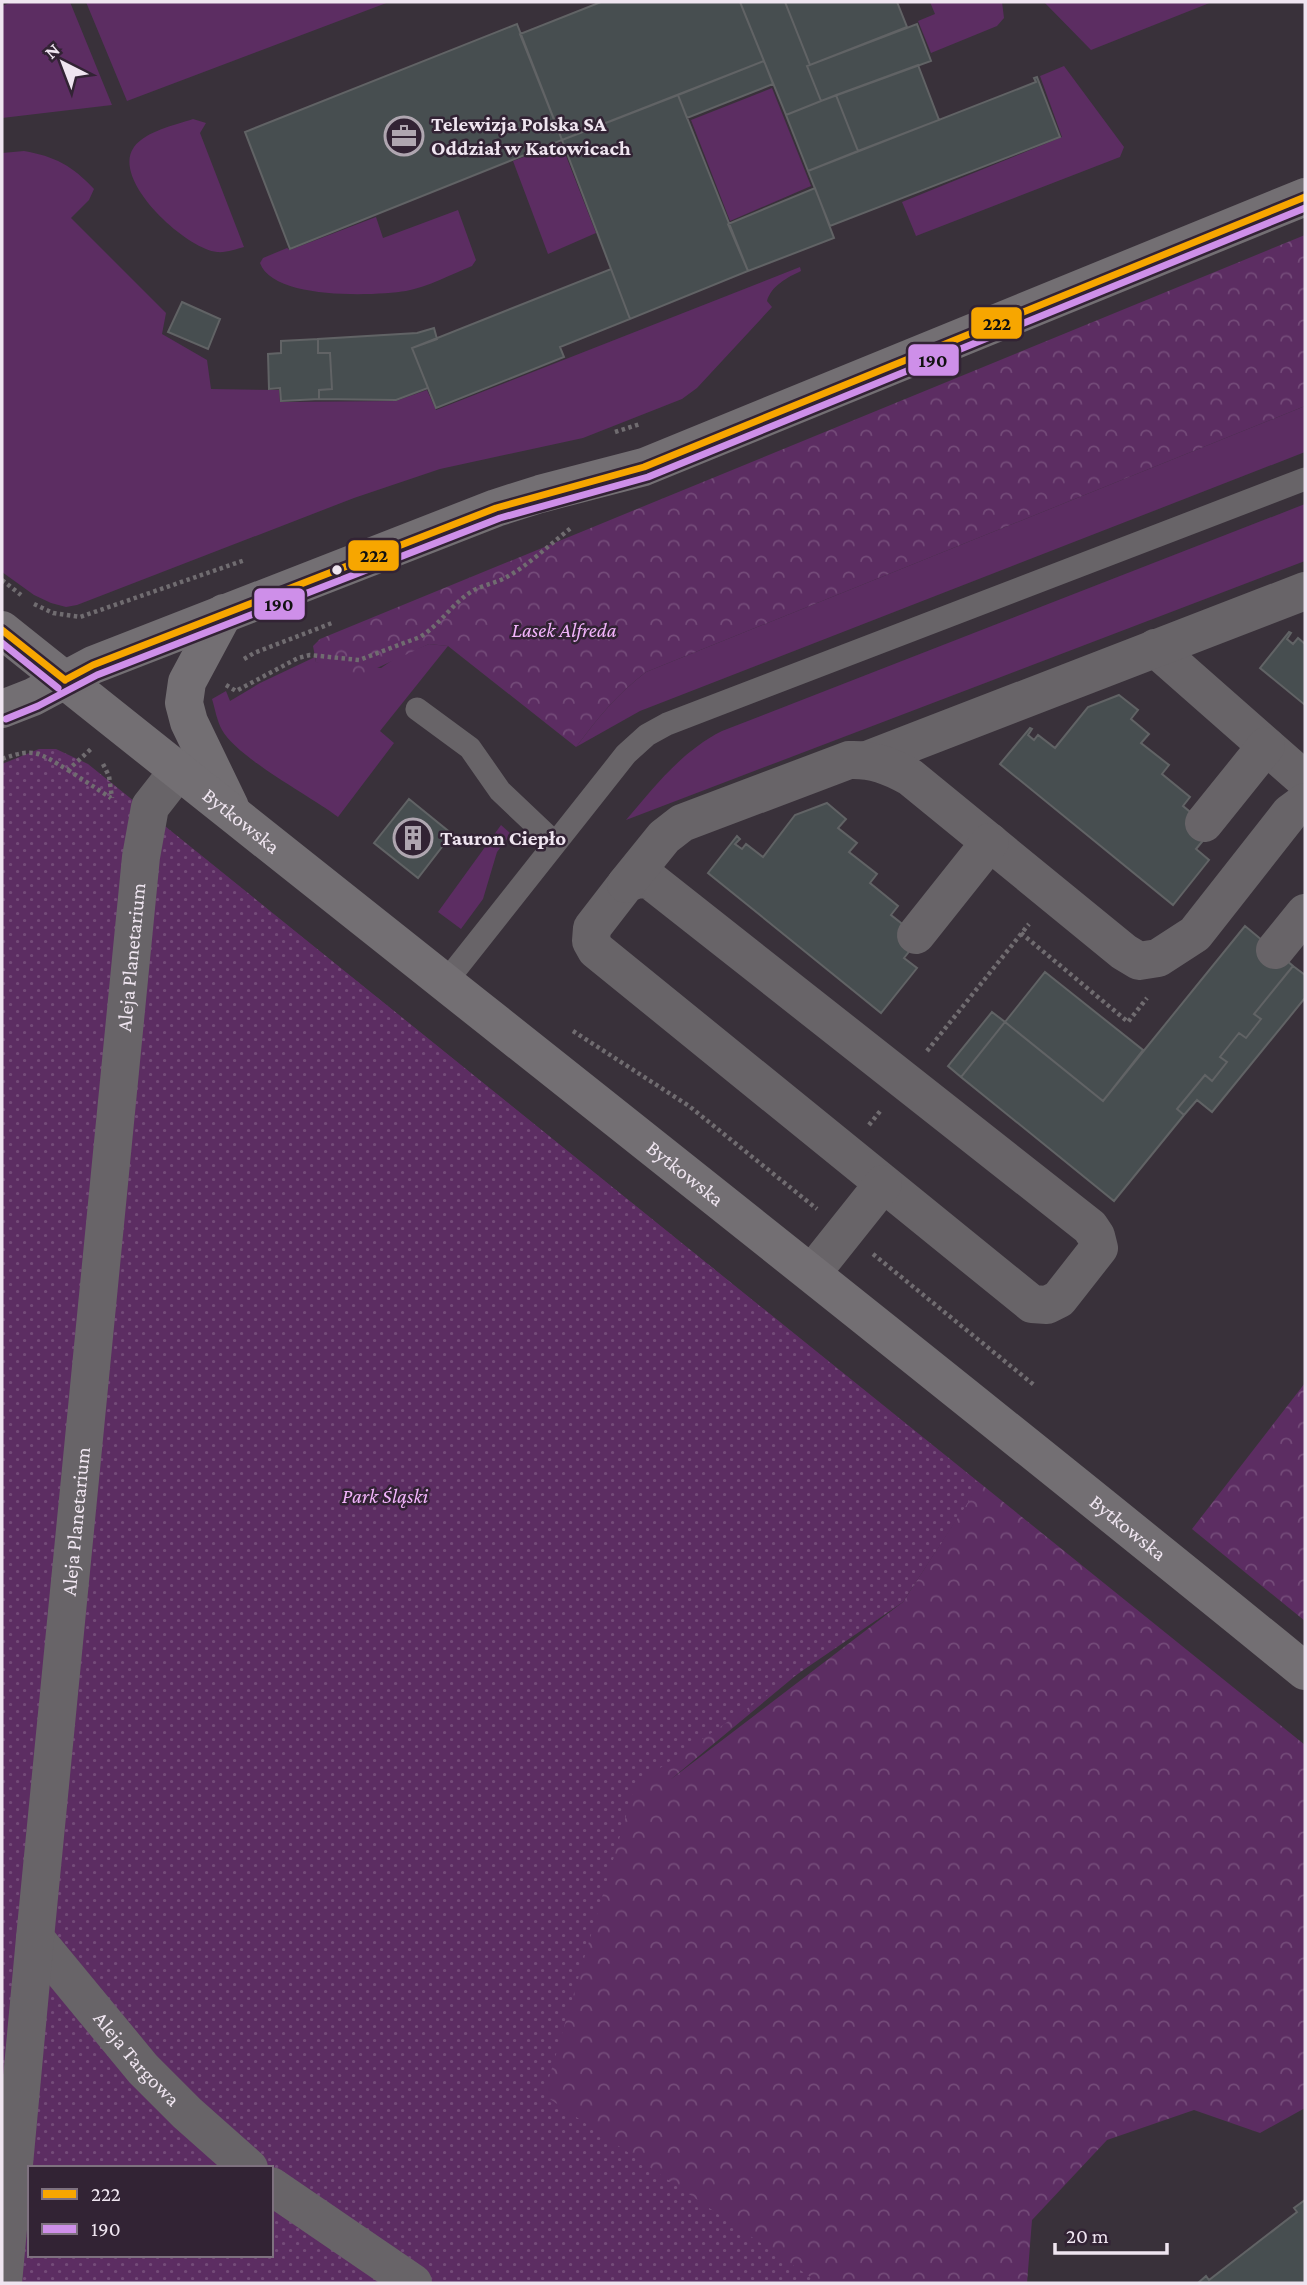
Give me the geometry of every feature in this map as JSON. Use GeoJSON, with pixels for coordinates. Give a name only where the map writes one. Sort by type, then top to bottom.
{"type":"FeatureCollection","features":[{"type":"Feature","properties":{"kind":"street"},"geometry":{"type":"LineString","coordinates":[[2,709],[93,665],[496,508],[644,467],[1305,197]]}},
{"type":"Feature","properties":{"kind":"street"},"geometry":{"type":"LineString","coordinates":[[867,760],[1305,591]]}},
{"type":"Feature","properties":{"kind":"street"},"geometry":{"type":"LineString","coordinates":[[224,613],[187,681],[184,703],[189,722],[234,815]]}},
{"type":"Feature","properties":{"kind":"street","name":"Bytkowska"},"geometry":{"type":"LineString","coordinates":[[2,629],[444,984],[812,1273],[1305,1671]]}},
{"type":"Feature","properties":{"kind":"street"},"geometry":{"type":"LineString","coordinates":[[1155,648],[1305,780]]}},
{"type":"Feature","properties":{"kind":"street"},"geometry":{"type":"LineString","coordinates":[[1204,823],[1266,746]]}},
{"type":"Feature","properties":{"kind":"street"},"geometry":{"type":"LineString","coordinates":[[626,884],[638,879],[650,880],[1090,1227],[1099,1248],[1059,1299],[1047,1305],[1032,1304],[596,950],[591,941],[592,928],[626,884],[664,837],[682,823],[849,760],[867,760],[891,766],[910,777],[1124,952],[1139,961],[1158,958],[1195,934],[1290,813],[1305,802]]}},
{"type":"Feature","properties":{"kind":"street","name":"Aleja Planetarium"},"geometry":{"type":"LineString","coordinates":[[3,2283],[141,857],[150,807],[178,771]]}},
{"type":"Feature","properties":{"kind":"street"},"geometry":{"type":"LineString","coordinates":[[916,935],[990,842]]}},
{"type":"Feature","properties":{"kind":"street"},"geometry":{"type":"LineString","coordinates":[[1275,950],[1305,913]]}},
{"type":"Feature","properties":{"kind":"street"},"geometry":{"type":"LineString","coordinates":[[812,1273],[883,1184]]}},
{"type":"Feature","properties":{"kind":"street","name":"Aleja Targowa"},"geometry":{"type":"LineString","coordinates":[[35,1938],[143,2069],[247,2166]]}},
{"type":"Feature","properties":{"kind":"street"},"geometry":{"type":"LineString","coordinates":[[273,2187],[414,2283]]}},
{"type":"Feature","properties":{"kind":"lane"},"geometry":{"type":"LineString","coordinates":[[444,984],[626,754],[647,735],[667,724],[1305,479]]}},
{"type":"Feature","properties":{"kind":"lane"},"geometry":{"type":"LineString","coordinates":[[417,709],[470,748],[500,791],[555,843]]}},
{"type":"Feature","properties":{"kind":"path"},"geometry":{"type":"LineString","coordinates":[[2,580],[31,602],[53,613],[80,617],[246,560]]}},
{"type":"Feature","properties":{"kind":"path"},"geometry":{"type":"LineString","coordinates":[[243,660],[254,653],[332,623]]}},
{"type":"Feature","properties":{"kind":"path"},"geometry":{"type":"LineString","coordinates":[[2,759],[19,752],[41,754],[112,798],[103,764]]}},
{"type":"Feature","properties":{"kind":"path"},"geometry":{"type":"LineString","coordinates":[[68,770],[86,754]]}},
{"type":"Feature","properties":{"kind":"path"},"geometry":{"type":"LineString","coordinates":[[846,1153],[1053,894]]}},
{"type":"Feature","properties":{"kind":"path"},"geometry":{"type":"LineString","coordinates":[[566,1027],[689,1106],[1034,1385]]}},
{"type":"Feature","properties":{"kind":"path"},"geometry":{"type":"LineString","coordinates":[[1000,1374],[1008,1364]]}},
{"type":"Feature","properties":{"kind":"green space"},"geometry":{"type":"Polygon","coordinates":[[[12,2],[70,2],[112,105],[2,118],[2,6],[12,2]]]}},
{"type":"Feature","properties":{"kind":"green space"},"geometry":{"type":"Polygon","coordinates":[[[86,2],[389,2],[127,101],[86,2]]]}},
{"type":"Feature","properties":{"kind":"green space"},"geometry":{"type":"Polygon","coordinates":[[[930,2],[1002,2],[1004,18],[997,26],[931,53],[918,21],[935,14],[930,2]]]}},
{"type":"Feature","properties":{"kind":"green space"},"geometry":{"type":"Polygon","coordinates":[[[1044,2],[1212,2],[1091,50],[1044,2]]]}},
{"type":"Feature","properties":{"kind":"green space"},"geometry":{"type":"Polygon","coordinates":[[[1064,66],[1124,147],[1120,157],[916,236],[902,202],[1062,137],[1040,76],[1064,66]]]}},
{"type":"Feature","properties":{"kind":"green space"},"geometry":{"type":"Polygon","coordinates":[[[772,88],[811,186],[730,221],[691,120],[772,88]]]}},
{"type":"Feature","properties":{"kind":"green space"},"geometry":{"type":"Polygon","coordinates":[[[193,119],[206,123],[200,133],[244,247],[217,252],[188,239],[155,211],[132,177],[129,161],[139,141],[161,129],[193,119]]]}},
{"type":"Feature","properties":{"kind":"green space"},"geometry":{"type":"Polygon","coordinates":[[[561,143],[596,233],[548,254],[513,161],[561,143]]]}},
{"type":"Feature","properties":{"kind":"green space"},"geometry":{"type":"Polygon","coordinates":[[[24,151],[62,163],[94,189],[89,200],[71,218],[166,313],[162,334],[207,360],[211,389],[279,390],[280,402],[396,401],[427,390],[436,410],[800,267],[801,271],[776,286],[767,301],[772,307],[697,388],[682,399],[583,438],[440,469],[354,498],[66,607],[34,595],[2,572],[2,153],[24,151]]]}},
{"type":"Feature","properties":{"kind":"green space"},"geometry":{"type":"Polygon","coordinates":[[[458,210],[476,260],[472,266],[414,289],[372,294],[326,293],[284,284],[269,275],[260,263],[263,258],[287,248],[290,250],[376,217],[383,238],[458,210]]]}},
{"type":"Feature","properties":{"kind":"green space","name":"Lasek Alfreda"},"geometry":{"type":"Polygon","coordinates":[[[1305,235],[1305,406],[646,672],[608,707],[576,747],[448,646],[429,644],[364,674],[348,673],[316,662],[313,646],[320,639],[1305,235]]]}},
{"type":"Feature","properties":{"kind":"green space"},"geometry":{"type":"Polygon","coordinates":[[[1305,406],[1305,452],[640,711],[576,747],[608,707],[646,672],[1305,406]]]}},
{"type":"Feature","properties":{"kind":"green space"},"geometry":{"type":"Polygon","coordinates":[[[1305,504],[1305,561],[626,820],[682,759],[722,731],[1305,504]]]}},
{"type":"Feature","properties":{"kind":"green space"},"geometry":{"type":"Polygon","coordinates":[[[429,644],[448,646],[380,731],[394,743],[338,817],[243,753],[219,723],[212,699],[226,691],[230,701],[260,683],[315,657],[316,662],[381,668],[397,657],[429,644]]]}},
{"type":"Feature","properties":{"kind":"green space","name":"Park Śląski"},"geometry":{"type":"Polygon","coordinates":[[[39,749],[56,749],[88,764],[980,1484],[903,1602],[635,1785],[544,2095],[819,2283],[2,2283],[2,764],[39,749]]]}},
{"type":"Feature","properties":{"kind":"green space","name":"Park Śląski"},"geometry":{"type":"Polygon","coordinates":[[[148,813],[1305,1745],[1305,2108],[1260,2133],[1194,2110],[1107,2140],[1032,2220],[1027,2283],[14,2283],[148,813]],[[974,1492],[888,1599],[670,1780],[903,1602],[974,1492]]]}},
{"type":"Feature","properties":{"kind":"green space"},"geometry":{"type":"Polygon","coordinates":[[[501,825],[511,834],[497,852],[483,899],[461,929],[438,912],[501,825]]]}},
{"type":"Feature","properties":{"kind":"green space"},"geometry":{"type":"Polygon","coordinates":[[[1305,1383],[1305,1621],[1192,1529],[1305,1383]]]}},
{"type":"Feature","properties":{"kind":"building"},"geometry":{"type":"Polygon","coordinates":[[[601,2],[740,2],[764,61],[562,140],[520,34],[601,2]]]}},
{"type":"Feature","properties":{"kind":"building"},"geometry":{"type":"Polygon","coordinates":[[[740,2],[785,2],[821,101],[786,115],[740,2]]]}},
{"type":"Feature","properties":{"kind":"building"},"geometry":{"type":"Polygon","coordinates":[[[785,2],[897,2],[907,27],[810,65],[785,2]]]}},
{"type":"Feature","properties":{"kind":"building","name":"Telewizja Polska SA Oddział w Katowicach"},"geometry":{"type":"Polygon","coordinates":[[[517,24],[562,140],[290,249],[245,132],[517,24]]]}},
{"type":"Feature","properties":{"kind":"building"},"geometry":{"type":"Polygon","coordinates":[[[917,24],[931,61],[821,101],[807,66],[917,24]]]}},
{"type":"Feature","properties":{"kind":"building"},"geometry":{"type":"Polygon","coordinates":[[[764,61],[773,84],[687,118],[678,95],[764,61]]]}},
{"type":"Feature","properties":{"kind":"building"},"geometry":{"type":"Polygon","coordinates":[[[918,65],[939,120],[858,151],[836,95],[918,65]]]}},
{"type":"Feature","properties":{"kind":"building"},"geometry":{"type":"Polygon","coordinates":[[[1037,77],[1060,137],[830,226],[808,171],[1036,82],[1034,78],[1037,77]]]}},
{"type":"Feature","properties":{"kind":"building"},"geometry":{"type":"Polygon","coordinates":[[[678,95],[748,271],[630,319],[562,140],[678,95]]]}},
{"type":"Feature","properties":{"kind":"building"},"geometry":{"type":"Polygon","coordinates":[[[836,95],[858,151],[808,171],[786,115],[836,95]]]}},
{"type":"Feature","properties":{"kind":"building"},"geometry":{"type":"Polygon","coordinates":[[[815,188],[834,238],[748,271],[728,224],[815,188]]]}},
{"type":"Feature","properties":{"kind":"building"},"geometry":{"type":"Polygon","coordinates":[[[611,269],[630,319],[560,347],[564,357],[436,408],[412,348],[611,269]]]}},
{"type":"Feature","properties":{"kind":"building"},"geometry":{"type":"Polygon","coordinates":[[[182,302],[220,319],[208,349],[168,332],[182,302]]]}},
{"type":"Feature","properties":{"kind":"building"},"geometry":{"type":"Polygon","coordinates":[[[434,328],[437,339],[412,348],[428,388],[396,400],[319,399],[319,390],[332,389],[330,353],[318,353],[318,339],[417,333],[434,328]]]}},
{"type":"Feature","properties":{"kind":"building"},"geometry":{"type":"Polygon","coordinates":[[[318,339],[318,353],[330,353],[332,389],[319,390],[319,399],[281,401],[280,388],[269,389],[268,354],[281,353],[281,341],[318,339]]]}},
{"type":"Feature","properties":{"kind":"building"},"geometry":{"type":"Polygon","coordinates":[[[1289,632],[1291,633],[1287,639],[1293,644],[1298,638],[1305,644],[1305,705],[1260,668],[1289,632]]]}},
{"type":"Feature","properties":{"kind":"building"},"geometry":{"type":"Polygon","coordinates":[[[1119,695],[1138,710],[1131,719],[1149,734],[1141,743],[1169,765],[1162,774],[1190,797],[1183,806],[1212,830],[1196,849],[1209,860],[1173,905],[1000,764],[1030,728],[1032,729],[1028,735],[1034,740],[1038,735],[1055,748],[1088,707],[1119,695]]]}},
{"type":"Feature","properties":{"kind":"building","name":"Tauron Ciepło"},"geometry":{"type":"Polygon","coordinates":[[[409,799],[452,834],[418,878],[374,843],[409,799]]]}},
{"type":"Feature","properties":{"kind":"building"},"geometry":{"type":"Polygon","coordinates":[[[827,803],[846,819],[838,828],[857,843],[849,852],[877,874],[870,883],[898,906],[891,915],[920,938],[904,958],[917,968],[881,1013],[708,873],[737,836],[740,839],[735,844],[742,849],[746,844],[763,857],[795,815],[827,803]]]}},
{"type":"Feature","properties":{"kind":"building"},"geometry":{"type":"Polygon","coordinates":[[[1245,926],[1293,966],[1254,1014],[1261,1019],[1246,1038],[1239,1033],[1220,1057],[1227,1062],[1212,1081],[1205,1075],[1177,1109],[1184,1115],[1114,1201],[961,1077],[1005,1022],[1103,1101],[1245,926]]]}},
{"type":"Feature","properties":{"kind":"building"},"geometry":{"type":"Polygon","coordinates":[[[1293,966],[1305,975],[1305,998],[1212,1112],[1197,1100],[1184,1115],[1177,1109],[1205,1075],[1212,1081],[1227,1062],[1220,1057],[1239,1033],[1246,1038],[1261,1019],[1254,1014],[1293,966]]]}},
{"type":"Feature","properties":{"kind":"building"},"geometry":{"type":"Polygon","coordinates":[[[1045,972],[1143,1050],[1103,1101],[1005,1022],[1045,972]]]}},
{"type":"Feature","properties":{"kind":"building"},"geometry":{"type":"Polygon","coordinates":[[[992,1012],[1005,1022],[961,1077],[948,1066],[992,1012]]]}},
{"type":"Feature","properties":{"kind":"building"},"geometry":{"type":"Polygon","coordinates":[[[1305,2200],[1305,2283],[1198,2283],[1206,2276],[1209,2280],[1297,2212],[1294,2208],[1305,2200]]]}},
{"type":"Feature","properties":{"kind":"transit line","name":"222"},"geometry":{"type":"LineString","coordinates":[[65,680],[93,665],[496,508],[644,467],[1305,197]]}},
{"type":"Feature","properties":{"kind":"transit line","name":"190"},"geometry":{"type":"LineString","coordinates":[[6,719],[38,706],[97,675],[500,518],[648,477],[1305,208]]}},
{"type":"Feature","properties":{"kind":"transit line","name":"222"},"geometry":{"type":"LineString","coordinates":[[2,630],[65,680]]}},
{"type":"Feature","properties":{"kind":"transit line","name":"190"},"geometry":{"type":"LineString","coordinates":[[2,643],[58,688]]}},
{"type":"Feature","properties":{"kind":"place","name":"Telewizja Polska SA Oddział w Katowicach"},"geometry":{"type":"Point","coordinates":[404,136]}},
{"type":"Feature","properties":{"kind":"place","name":"Tauron Ciepło"},"geometry":{"type":"Point","coordinates":[413,838]}}]}
